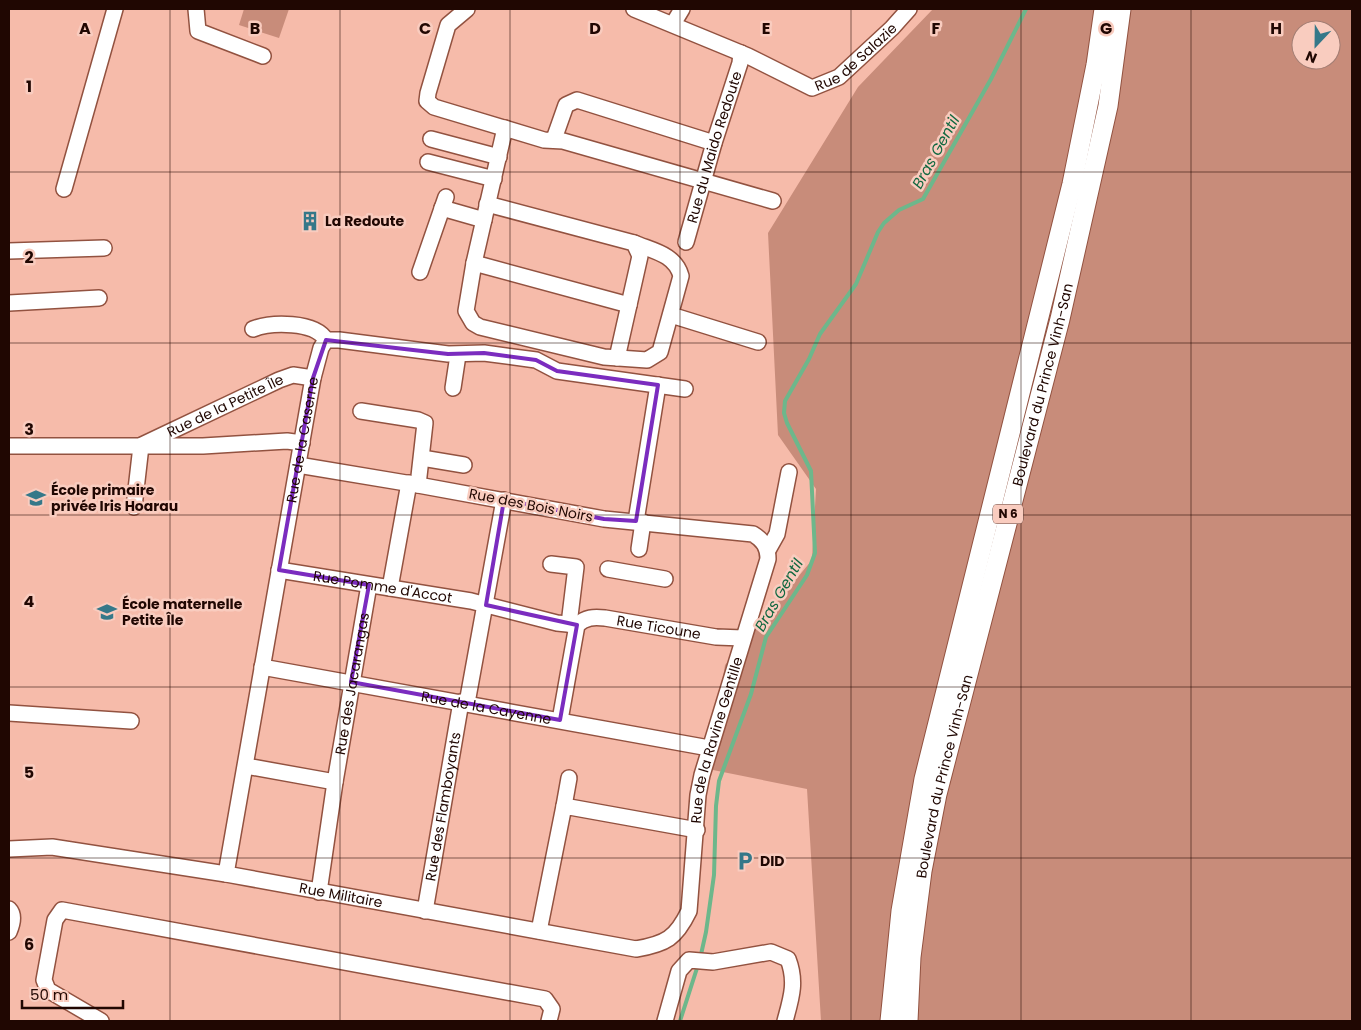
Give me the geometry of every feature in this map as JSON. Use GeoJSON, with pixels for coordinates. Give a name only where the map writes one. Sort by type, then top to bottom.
{"type":"FeatureCollection","features":[{"type":"Feature","properties":{"kind":"main road","name":"Boulevard du Prince Vinh-San"},"geometry":{"type":"LineString","coordinates":[[890,1021],[901,910],[924,779],[1072,184],[1096,65],[1104,9]]}},
{"type":"Feature","properties":{"kind":"main road","name":"Boulevard du Prince Vinh-San"},"geometry":{"type":"LineString","coordinates":[[908,1021],[911,957],[931,821],[949,742],[1060,319],[1108,106],[1121,9]]}},
{"type":"Feature","properties":{"kind":"street"},"geometry":{"type":"LineString","coordinates":[[64,189],[115,9]]}},
{"type":"Feature","properties":{"kind":"street"},"geometry":{"type":"LineString","coordinates":[[196,9],[198,31],[264,56]]}},
{"type":"Feature","properties":{"kind":"street"},"geometry":{"type":"LineString","coordinates":[[467,9],[448,25],[427,101],[434,107],[773,201]]}},
{"type":"Feature","properties":{"kind":"street","name":"Rue de Salazie"},"geometry":{"type":"LineString","coordinates":[[634,9],[741,53],[812,88],[839,77],[892,28],[909,9]]}},
{"type":"Feature","properties":{"kind":"street"},"geometry":{"type":"LineString","coordinates":[[674,24],[682,9]]}},
{"type":"Feature","properties":{"kind":"street","name":"Rue du Maido Redoute"},"geometry":{"type":"LineString","coordinates":[[686,242],[714,143],[740,63],[741,53]]}},
{"type":"Feature","properties":{"kind":"street"},"geometry":{"type":"LineString","coordinates":[[549,140],[566,105],[577,100],[714,143]]}},
{"type":"Feature","properties":{"kind":"street"},"geometry":{"type":"LineString","coordinates":[[488,204],[634,243],[671,258],[678,266],[681,276],[660,352],[647,360],[617,358],[585,353],[480,327],[473,323],[466,311],[474,263],[506,128]]}},
{"type":"Feature","properties":{"kind":"street"},"geometry":{"type":"LineString","coordinates":[[431,139],[499,157]]}},
{"type":"Feature","properties":{"kind":"street"},"geometry":{"type":"LineString","coordinates":[[428,162],[494,180]]}},
{"type":"Feature","properties":{"kind":"street"},"geometry":{"type":"LineString","coordinates":[[420,272],[444,203],[484,220]]}},
{"type":"Feature","properties":{"kind":"street"},"geometry":{"type":"LineString","coordinates":[[617,358],[640,256],[634,243]]}},
{"type":"Feature","properties":{"kind":"street"},"geometry":{"type":"LineString","coordinates":[[9,251],[104,248]]}},
{"type":"Feature","properties":{"kind":"street"},"geometry":{"type":"LineString","coordinates":[[474,263],[629,305]]}},
{"type":"Feature","properties":{"kind":"street"},"geometry":{"type":"LineString","coordinates":[[9,304],[100,298]]}},
{"type":"Feature","properties":{"kind":"street"},"geometry":{"type":"LineString","coordinates":[[671,315],[758,342]]}},
{"type":"Feature","properties":{"kind":"street"},"geometry":{"type":"LineString","coordinates":[[253,329],[265,325],[286,324],[316,330],[322,333],[326,340],[458,354],[484,353],[536,360],[557,371],[685,389]]}},
{"type":"Feature","properties":{"kind":"street","name":"Rue de la Caserne"},"geometry":{"type":"LineString","coordinates":[[226,874],[313,378],[321,348],[326,340]]}},
{"type":"Feature","properties":{"kind":"street"},"geometry":{"type":"LineString","coordinates":[[453,388],[458,354]]}},
{"type":"Feature","properties":{"kind":"street","name":"Rue de la Petite Île"},"geometry":{"type":"LineString","coordinates":[[141,446],[279,380],[293,375],[313,378]]}},
{"type":"Feature","properties":{"kind":"street"},"geometry":{"type":"LineString","coordinates":[[636,561],[639,521],[658,385]]}},
{"type":"Feature","properties":{"kind":"street"},"geometry":{"type":"LineString","coordinates":[[361,411],[418,420],[425,423],[422,458],[413,484],[390,588]]}},
{"type":"Feature","properties":{"kind":"street"},"geometry":{"type":"LineString","coordinates":[[194,420],[203,446]]}},
{"type":"Feature","properties":{"kind":"street","name":"Rue de la Petite Île"},"geometry":{"type":"LineString","coordinates":[[9,446],[203,446],[287,441],[302,443]]}},
{"type":"Feature","properties":{"kind":"street"},"geometry":{"type":"LineString","coordinates":[[134,507],[141,446]]}},
{"type":"Feature","properties":{"kind":"street"},"geometry":{"type":"LineString","coordinates":[[422,458],[464,464]]}},
{"type":"Feature","properties":{"kind":"street","name":"Rue des Bois Noirs"},"geometry":{"type":"LineString","coordinates":[[298,466],[413,484],[604,519],[639,521],[752,534],[765,546]]}},
{"type":"Feature","properties":{"kind":"street","name":"Rue de la Ravine Gentille"},"geometry":{"type":"LineString","coordinates":[[671,938],[682,925],[689,910],[697,830],[698,796],[709,748],[768,559],[765,546],[778,534],[789,472]]}},
{"type":"Feature","properties":{"kind":"street","name":"Rue des Flamboyants"},"geometry":{"type":"LineString","coordinates":[[425,911],[464,702],[486,605],[504,500]]}},
{"type":"Feature","properties":{"kind":"street"},"geometry":{"type":"LineString","coordinates":[[608,569],[636,561],[665,579]]}},
{"type":"Feature","properties":{"kind":"street"},"geometry":{"type":"LineString","coordinates":[[551,564],[576,567],[573,624],[560,720]]}},
{"type":"Feature","properties":{"kind":"street","name":"Rue Pomme d'Accot"},"geometry":{"type":"LineString","coordinates":[[279,570],[486,605]]}},
{"type":"Feature","properties":{"kind":"street","name":"Rue des Jacarangas"},"geometry":{"type":"LineString","coordinates":[[319,892],[335,782],[369,585]]}},
{"type":"Feature","properties":{"kind":"street","name":"Rue Ticoune"},"geometry":{"type":"LineString","coordinates":[[486,605],[573,624],[590,617],[716,637],[743,638]]}},
{"type":"Feature","properties":{"kind":"street","name":"Rue de la Cayenne"},"geometry":{"type":"LineString","coordinates":[[262,667],[464,702],[709,748]]}},
{"type":"Feature","properties":{"kind":"street"},"geometry":{"type":"LineString","coordinates":[[9,713],[131,722]]}},
{"type":"Feature","properties":{"kind":"street"},"geometry":{"type":"LineString","coordinates":[[246,766],[335,782]]}},
{"type":"Feature","properties":{"kind":"street"},"geometry":{"type":"LineString","coordinates":[[539,931],[569,778]]}},
{"type":"Feature","properties":{"kind":"street"},"geometry":{"type":"LineString","coordinates":[[564,806],[697,830]]}},
{"type":"Feature","properties":{"kind":"street","name":"Rue Militaire"},"geometry":{"type":"LineString","coordinates":[[9,849],[52,846],[226,874],[636,949],[657,946],[671,938]]}},
{"type":"Feature","properties":{"kind":"street"},"geometry":{"type":"LineString","coordinates":[[9,909],[12,913],[12,924],[9,932]]}},
{"type":"Feature","properties":{"kind":"street"},"geometry":{"type":"LineString","coordinates":[[102,1021],[48,990],[44,980],[55,920],[62,910],[545,999],[552,1009],[549,1021]]}},
{"type":"Feature","properties":{"kind":"street"},"geometry":{"type":"LineString","coordinates":[[665,1021],[679,971],[689,960],[713,962],[771,952],[788,959],[793,972],[794,989],[784,1021]]}},
{"type":"Feature","properties":{"kind":"highlighted area"},"geometry":{"type":"Polygon","coordinates":[[[326,340],[448,354],[484,353],[536,360],[557,371],[658,385],[636,521],[604,519],[504,500],[486,605],[577,625],[560,720],[351,682],[369,585],[279,570],[313,378],[326,340]]]}},
{"type":"Feature","properties":{"kind":"shaded area"},"geometry":{"type":"Polygon","coordinates":[[[244,9],[289,9],[279,38],[239,25],[244,9]]]}},
{"type":"Feature","properties":{"kind":"shaded area"},"geometry":{"type":"Polygon","coordinates":[[[933,9],[1352,9],[1352,1021],[821,1021],[807,789],[708,769],[725,665],[812,560],[816,489],[778,435],[768,233],[858,87],[933,9]]]}},
{"type":"Feature","properties":{"kind":"waterway","name":"Bras Gentil"},"geometry":{"type":"LineString","coordinates":[[700,959],[714,875],[716,806],[719,781],[751,694],[766,637],[807,575],[815,553],[811,471],[787,423],[784,413],[785,401],[809,359],[820,334],[856,284],[878,232],[884,223],[899,210],[923,199],[991,79],[1026,9]]}},
{"type":"Feature","properties":{"kind":"waterway","name":"Bras Gentil"},"geometry":{"type":"LineString","coordinates":[[680,1021],[698,965]]}},
{"type":"Feature","properties":{"kind":"place","name":"La Redoute"},"geometry":{"type":"Point","coordinates":[310,221]}},
{"type":"Feature","properties":{"kind":"place","name":"École primaire privée Iris Hoarau"},"geometry":{"type":"Point","coordinates":[36,498]}},
{"type":"Feature","properties":{"kind":"place","name":"École maternelle Petite Île"},"geometry":{"type":"Point","coordinates":[107,612]}},
{"type":"Feature","properties":{"kind":"place","name":"DID"},"geometry":{"type":"Point","coordinates":[745,861]}}]}
